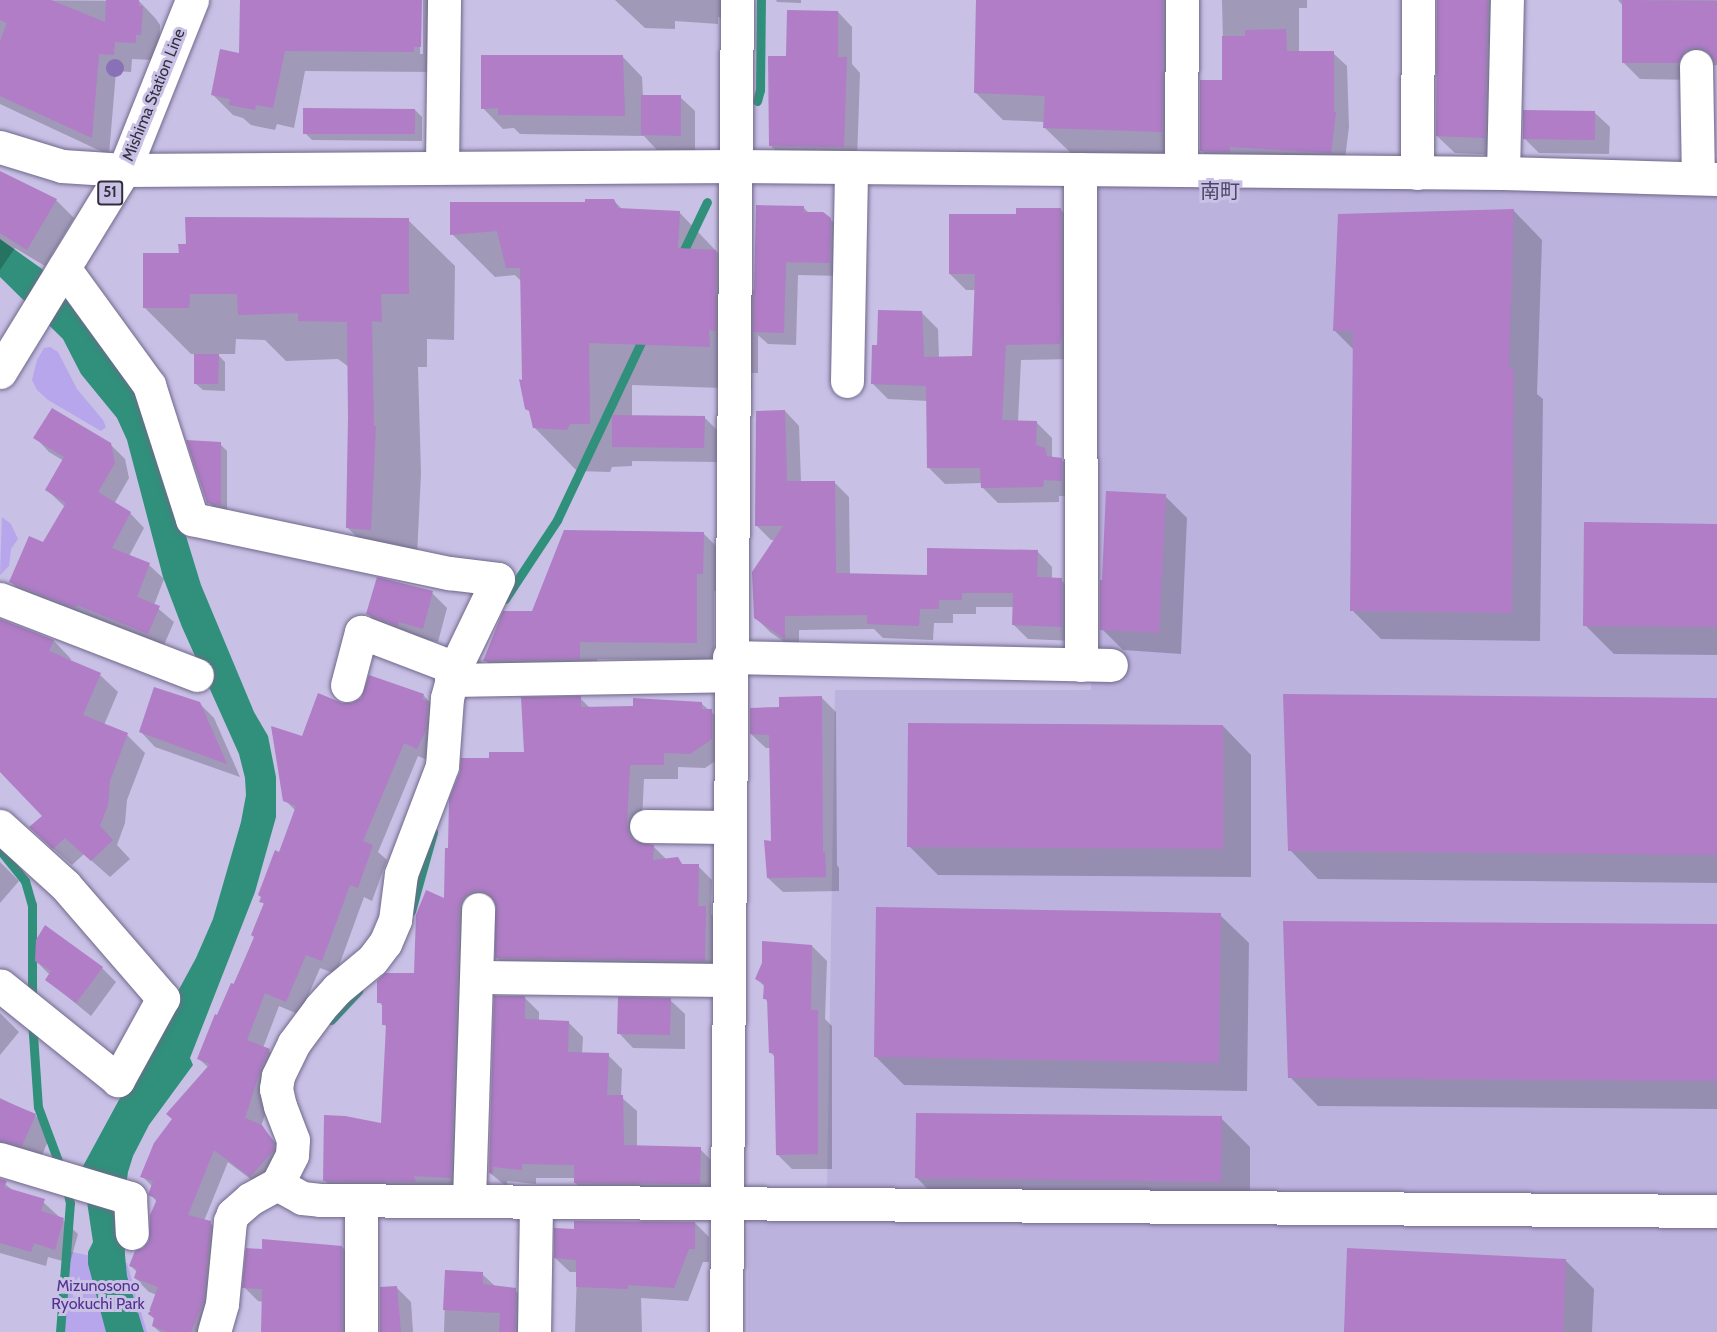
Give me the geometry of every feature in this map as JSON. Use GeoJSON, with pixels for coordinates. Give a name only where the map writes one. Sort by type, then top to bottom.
{"type":"FeatureCollection","features":[{"type":"Feature","properties":{"kind":"street","name":"Mishima Station Line"},"geometry":{"type":"LineString","coordinates":[[0,372],[124,170],[192,0]]}},
{"type":"Feature","properties":{"kind":"street"},"geometry":{"type":"LineString","coordinates":[[442,167],[444,0]]}},
{"type":"Feature","properties":{"kind":"street"},"geometry":{"type":"LineString","coordinates":[[726,1332],[729,666],[737,0]]}},
{"type":"Feature","properties":{"kind":"street"},"geometry":{"type":"LineString","coordinates":[[1181,170],[1182,0]]}},
{"type":"Feature","properties":{"kind":"street"},"geometry":{"type":"LineString","coordinates":[[1418,0],[1418,173]]}},
{"type":"Feature","properties":{"kind":"street"},"geometry":{"type":"LineString","coordinates":[[1503,173],[1507,0]]}},
{"type":"Feature","properties":{"kind":"street"},"geometry":{"type":"LineString","coordinates":[[0,147],[62,166],[124,170],[736,166],[1503,173],[1708,178],[1696,66]]}},
{"type":"Feature","properties":{"kind":"street"},"geometry":{"type":"LineString","coordinates":[[847,381],[851,167]]}},
{"type":"Feature","properties":{"kind":"street"},"geometry":{"type":"LineString","coordinates":[[347,685],[361,632],[453,674],[729,666],[1096,665],[1080,169]]}},
{"type":"Feature","properties":{"kind":"street"},"geometry":{"type":"LineString","coordinates":[[64,268],[149,385],[192,519],[449,573],[498,579],[453,674],[447,698],[442,766],[400,874],[392,928],[372,960],[337,989],[320,1008],[294,1043],[278,1076],[276,1089],[293,1140],[292,1155],[288,1169],[278,1184],[250,1199],[233,1214],[230,1221],[222,1304],[214,1332]]}},
{"type":"Feature","properties":{"kind":"street"},"geometry":{"type":"LineString","coordinates":[[0,599],[197,675]]}},
{"type":"Feature","properties":{"kind":"street"},"geometry":{"type":"LineString","coordinates":[[0,826],[65,885],[163,998],[118,1080],[0,985]]}},
{"type":"Feature","properties":{"kind":"street"},"geometry":{"type":"LineString","coordinates":[[646,826],[729,827]]}},
{"type":"Feature","properties":{"kind":"street"},"geometry":{"type":"LineString","coordinates":[[469,1200],[478,977],[478,909]]}},
{"type":"Feature","properties":{"kind":"street"},"geometry":{"type":"LineString","coordinates":[[478,977],[729,980]]}},
{"type":"Feature","properties":{"kind":"street"},"geometry":{"type":"LineString","coordinates":[[0,1159],[130,1198],[132,1233]]}},
{"type":"Feature","properties":{"kind":"street"},"geometry":{"type":"LineString","coordinates":[[278,1184],[302,1198],[361,1200],[726,1201],[1717,1211]]}},
{"type":"Feature","properties":{"kind":"street"},"geometry":{"type":"LineString","coordinates":[[361,1200],[361,1332]]}},
{"type":"Feature","properties":{"kind":"street"},"geometry":{"type":"LineString","coordinates":[[534,1332],[536,1202]]}},
{"type":"Feature","properties":{"kind":"shaded area"},"geometry":{"type":"Polygon","coordinates":[[[1089,183],[1717,190],[1717,1201],[833,1191],[827,1187],[835,690],[1091,690],[1089,183]]]}},
{"type":"Feature","properties":{"kind":"shaded area"},"geometry":{"type":"Polygon","coordinates":[[[0,239],[42,269],[76,301],[140,386],[201,585],[254,712],[268,736],[276,777],[276,817],[255,892],[190,1058],[193,1065],[149,1125],[133,1156],[128,1172],[124,1200],[127,1276],[144,1332],[106,1332],[88,1264],[88,1252],[93,1242],[82,1168],[196,958],[213,919],[241,822],[246,795],[245,778],[239,754],[182,627],[163,577],[127,440],[117,418],[81,374],[63,339],[0,277],[0,239]]]}},
{"type":"Feature","properties":{"kind":"shaded area"},"geometry":{"type":"Polygon","coordinates":[[[748,1213],[1717,1219],[1717,1332],[748,1332],[748,1213]]]}},
{"type":"Feature","properties":{"kind":"green space"},"geometry":{"type":"Polygon","coordinates":[[[50,347],[58,352],[77,389],[103,420],[106,427],[101,431],[48,400],[37,390],[32,380],[37,360],[44,348],[50,347]]]}},
{"type":"Feature","properties":{"kind":"green space"},"geometry":{"type":"Polygon","coordinates":[[[2,517],[11,524],[18,539],[11,549],[9,566],[0,575],[2,517]]]}},
{"type":"Feature","properties":{"kind":"green space","name":"Mizunosono Ryokuchi Park"},"geometry":{"type":"Polygon","coordinates":[[[62,1250],[127,1263],[147,1332],[58,1332],[64,1276],[62,1250]]]}},
{"type":"Feature","properties":{"kind":"building"},"geometry":{"type":"Polygon","coordinates":[[[0,0],[51,0],[105,22],[106,0],[139,0],[139,6],[143,6],[141,35],[136,35],[136,43],[115,42],[114,55],[99,54],[92,138],[0,96],[0,41],[7,23],[0,20],[0,0]]]}},
{"type":"Feature","properties":{"kind":"building"},"geometry":{"type":"Polygon","coordinates":[[[240,0],[422,0],[421,47],[414,47],[414,52],[285,51],[273,108],[256,105],[255,110],[229,105],[230,99],[211,95],[220,49],[239,53],[240,0]]]}},
{"type":"Feature","properties":{"kind":"building"},"geometry":{"type":"Polygon","coordinates":[[[976,0],[1163,0],[1162,132],[1043,128],[1045,96],[974,93],[976,0]]]}},
{"type":"Feature","properties":{"kind":"building"},"geometry":{"type":"Polygon","coordinates":[[[1437,0],[1488,0],[1485,138],[1436,136],[1437,0]]]}},
{"type":"Feature","properties":{"kind":"building"},"geometry":{"type":"Polygon","coordinates":[[[1622,0],[1717,1],[1717,64],[1706,50],[1696,47],[1686,50],[1678,63],[1622,63],[1622,0]]]}},
{"type":"Feature","properties":{"kind":"building"},"geometry":{"type":"Polygon","coordinates":[[[787,10],[838,11],[838,57],[847,57],[844,147],[769,146],[768,56],[786,56],[787,10]]]}},
{"type":"Feature","properties":{"kind":"building"},"geometry":{"type":"Polygon","coordinates":[[[1286,29],[1287,51],[1334,51],[1334,112],[1336,112],[1331,153],[1230,147],[1230,152],[1200,151],[1200,80],[1222,80],[1222,36],[1245,36],[1245,30],[1286,29]]]}},
{"type":"Feature","properties":{"kind":"building"},"geometry":{"type":"Polygon","coordinates":[[[481,55],[623,55],[625,116],[498,115],[498,108],[481,109],[481,55]]]}},
{"type":"Feature","properties":{"kind":"building"},"geometry":{"type":"Polygon","coordinates":[[[641,95],[681,95],[681,136],[641,135],[641,95]]]}},
{"type":"Feature","properties":{"kind":"building"},"geometry":{"type":"Polygon","coordinates":[[[303,108],[415,109],[415,134],[303,134],[303,108]]]}},
{"type":"Feature","properties":{"kind":"building"},"geometry":{"type":"Polygon","coordinates":[[[1523,110],[1595,111],[1595,140],[1523,139],[1523,110]]]}},
{"type":"Feature","properties":{"kind":"building"},"geometry":{"type":"Polygon","coordinates":[[[0,171],[57,199],[27,250],[0,233],[0,171]]]}},
{"type":"Feature","properties":{"kind":"building"},"geometry":{"type":"Polygon","coordinates":[[[585,199],[614,199],[618,208],[680,211],[678,248],[716,250],[716,331],[709,330],[710,347],[589,343],[590,424],[570,424],[567,430],[533,428],[529,411],[525,409],[519,379],[522,380],[520,268],[506,268],[497,231],[450,235],[450,202],[585,202],[585,199]]]}},
{"type":"Feature","properties":{"kind":"building"},"geometry":{"type":"Polygon","coordinates":[[[756,205],[804,206],[804,212],[823,212],[831,218],[830,263],[786,262],[784,333],[753,332],[756,205]]]}},
{"type":"Feature","properties":{"kind":"building"},"geometry":{"type":"Polygon","coordinates":[[[1016,208],[1061,208],[1062,334],[1060,344],[1006,345],[1002,420],[1037,421],[1036,445],[1045,448],[1047,456],[1062,458],[1062,481],[1044,480],[1043,487],[981,488],[980,468],[927,468],[926,386],[871,384],[872,345],[877,345],[878,310],[922,311],[924,357],[972,356],[975,274],[949,274],[949,214],[1016,214],[1016,208]]]}},
{"type":"Feature","properties":{"kind":"building"},"geometry":{"type":"Polygon","coordinates":[[[1514,209],[1509,369],[1514,369],[1512,613],[1350,611],[1353,331],[1333,331],[1338,214],[1514,209]]]}},
{"type":"Feature","properties":{"kind":"building"},"geometry":{"type":"Polygon","coordinates":[[[185,217],[409,218],[409,294],[381,294],[382,322],[372,321],[374,426],[376,426],[371,530],[346,528],[347,322],[298,321],[298,313],[238,315],[237,294],[190,294],[189,308],[143,308],[143,253],[179,253],[178,244],[186,244],[185,217]]]}},
{"type":"Feature","properties":{"kind":"building"},"geometry":{"type":"Polygon","coordinates":[[[194,354],[219,354],[218,384],[194,384],[194,354]]]}},
{"type":"Feature","properties":{"kind":"building"},"geometry":{"type":"Polygon","coordinates":[[[52,408],[111,443],[115,463],[98,492],[131,512],[112,548],[150,563],[137,597],[160,606],[148,634],[77,605],[76,607],[70,606],[9,582],[29,536],[43,542],[66,503],[45,490],[64,457],[33,438],[52,408]]]}},
{"type":"Feature","properties":{"kind":"building"},"geometry":{"type":"Polygon","coordinates":[[[785,410],[787,481],[835,481],[836,573],[927,575],[927,548],[1038,550],[1037,577],[1062,578],[1062,627],[1012,625],[1013,593],[962,593],[962,600],[939,600],[939,609],[920,609],[919,626],[867,624],[867,615],[785,616],[785,639],[754,618],[752,572],[783,526],[755,526],[756,411],[785,410]]]}},
{"type":"Feature","properties":{"kind":"building"},"geometry":{"type":"Polygon","coordinates":[[[612,415],[705,416],[704,448],[612,447],[612,415]]]}},
{"type":"Feature","properties":{"kind":"building"},"geometry":{"type":"Polygon","coordinates":[[[186,440],[221,442],[221,506],[207,503],[186,440]]]}},
{"type":"Feature","properties":{"kind":"building"},"geometry":{"type":"Polygon","coordinates":[[[1106,491],[1166,494],[1159,633],[1100,630],[1100,580],[1102,580],[1106,491]]]}},
{"type":"Feature","properties":{"kind":"building"},"geometry":{"type":"Polygon","coordinates":[[[1584,522],[1717,524],[1717,627],[1583,626],[1584,522]]]}},
{"type":"Feature","properties":{"kind":"building"},"geometry":{"type":"Polygon","coordinates":[[[564,530],[704,532],[703,574],[697,574],[697,643],[580,642],[580,659],[483,661],[503,611],[532,611],[564,530]]]}},
{"type":"Feature","properties":{"kind":"building"},"geometry":{"type":"Polygon","coordinates":[[[377,577],[433,591],[423,629],[399,622],[398,626],[366,614],[377,577]]]}},
{"type":"Feature","properties":{"kind":"building"},"geometry":{"type":"Polygon","coordinates":[[[0,619],[54,640],[49,651],[101,673],[83,715],[128,733],[110,781],[108,805],[100,826],[113,840],[91,861],[65,838],[53,849],[29,827],[42,816],[0,772],[0,619]]]}},
{"type":"Feature","properties":{"kind":"building"},"geometry":{"type":"Polygon","coordinates":[[[369,675],[424,694],[422,699],[428,701],[426,730],[417,749],[404,743],[363,841],[373,845],[358,888],[350,885],[322,961],[306,955],[286,1002],[265,993],[247,1040],[270,1049],[261,1068],[245,1118],[262,1125],[273,1141],[274,1150],[250,1177],[214,1150],[188,1215],[211,1221],[204,1300],[191,1332],[167,1332],[152,1326],[154,1318],[148,1314],[158,1287],[134,1278],[137,1269],[129,1266],[135,1251],[143,1248],[149,1241],[150,1215],[157,1199],[148,1195],[153,1181],[140,1177],[154,1143],[172,1119],[166,1114],[210,1064],[197,1059],[215,1014],[217,1015],[231,983],[234,984],[254,937],[251,935],[264,903],[259,902],[261,897],[258,895],[275,850],[279,852],[296,806],[283,801],[271,726],[302,736],[318,693],[342,703],[352,703],[361,698],[369,675]]]}},
{"type":"Feature","properties":{"kind":"building"},"geometry":{"type":"Polygon","coordinates":[[[154,687],[200,702],[227,764],[139,732],[154,687]]]}},
{"type":"Feature","properties":{"kind":"building"},"geometry":{"type":"Polygon","coordinates":[[[1283,694],[1717,698],[1717,855],[1288,851],[1283,694]]]}},
{"type":"Feature","properties":{"kind":"building"},"geometry":{"type":"Polygon","coordinates":[[[581,696],[581,707],[633,706],[633,698],[702,702],[702,709],[712,709],[712,739],[690,754],[664,753],[664,765],[630,765],[627,825],[629,836],[636,842],[654,845],[653,860],[678,857],[682,864],[699,864],[698,906],[706,906],[705,961],[495,958],[495,901],[487,893],[478,890],[469,893],[462,900],[459,908],[451,1178],[414,1176],[416,1182],[323,1181],[324,1115],[345,1116],[381,1123],[386,1025],[382,1025],[382,1003],[377,1003],[377,981],[385,973],[414,973],[416,915],[426,890],[444,898],[449,799],[460,772],[461,758],[489,758],[489,752],[524,752],[521,697],[581,696]]]}},
{"type":"Feature","properties":{"kind":"building"},"geometry":{"type":"Polygon","coordinates":[[[822,696],[823,852],[825,852],[826,877],[767,878],[764,840],[771,841],[769,735],[750,734],[750,708],[779,707],[779,697],[822,696]]]}},
{"type":"Feature","properties":{"kind":"building"},"geometry":{"type":"Polygon","coordinates":[[[908,723],[1223,725],[1223,849],[907,847],[908,723]]]}},
{"type":"Feature","properties":{"kind":"building"},"geometry":{"type":"Polygon","coordinates":[[[876,907],[1221,913],[1219,1063],[874,1057],[876,907]]]}},
{"type":"Feature","properties":{"kind":"building"},"geometry":{"type":"Polygon","coordinates":[[[1283,921],[1717,924],[1717,1081],[1288,1078],[1283,921]]]}},
{"type":"Feature","properties":{"kind":"building"},"geometry":{"type":"Polygon","coordinates":[[[45,925],[103,967],[76,1003],[45,980],[51,971],[35,961],[36,940],[45,925]]]}},
{"type":"Feature","properties":{"kind":"building"},"geometry":{"type":"Polygon","coordinates":[[[762,941],[812,945],[811,1010],[818,1010],[818,1154],[776,1155],[774,1053],[769,1053],[767,999],[763,999],[764,984],[755,979],[762,963],[762,941]]]}},
{"type":"Feature","properties":{"kind":"building"},"geometry":{"type":"Polygon","coordinates":[[[494,996],[525,996],[525,1019],[569,1021],[568,1052],[609,1053],[607,1095],[623,1095],[624,1145],[701,1147],[700,1184],[574,1183],[574,1165],[522,1164],[522,1170],[493,1167],[493,1174],[489,1173],[494,996]]]}},
{"type":"Feature","properties":{"kind":"building"},"geometry":{"type":"Polygon","coordinates":[[[618,997],[671,998],[670,1035],[617,1034],[618,997]]]}},
{"type":"Feature","properties":{"kind":"building"},"geometry":{"type":"Polygon","coordinates":[[[0,1099],[36,1114],[22,1146],[0,1141],[0,1099]]]}},
{"type":"Feature","properties":{"kind":"building"},"geometry":{"type":"Polygon","coordinates":[[[916,1113],[1222,1116],[1221,1182],[915,1178],[916,1113]]]}},
{"type":"Feature","properties":{"kind":"building"},"geometry":{"type":"Polygon","coordinates":[[[0,1179],[7,1181],[4,1187],[45,1199],[41,1211],[64,1218],[55,1250],[34,1243],[31,1252],[0,1243],[0,1179]]]}},
{"type":"Feature","properties":{"kind":"building"},"geometry":{"type":"Polygon","coordinates":[[[574,1221],[695,1222],[695,1249],[689,1249],[674,1288],[628,1285],[628,1289],[576,1287],[576,1260],[554,1258],[554,1228],[574,1229],[574,1221]]]}},
{"type":"Feature","properties":{"kind":"building"},"geometry":{"type":"Polygon","coordinates":[[[262,1239],[342,1246],[342,1332],[261,1332],[262,1289],[242,1288],[246,1248],[262,1249],[262,1239]]]}},
{"type":"Feature","properties":{"kind":"building"},"geometry":{"type":"Polygon","coordinates":[[[1347,1248],[1566,1259],[1563,1332],[1344,1332],[1347,1248]]]}},
{"type":"Feature","properties":{"kind":"building"},"geometry":{"type":"Polygon","coordinates":[[[445,1270],[483,1272],[483,1284],[516,1288],[515,1332],[499,1332],[500,1313],[443,1310],[445,1270]]]}},
{"type":"Feature","properties":{"kind":"building"},"geometry":{"type":"Polygon","coordinates":[[[397,1286],[401,1332],[380,1332],[380,1287],[397,1286]]]}},
{"type":"Feature","properties":{"kind":"waterway"},"geometry":{"type":"LineString","coordinates":[[757,101],[760,90],[761,0]]}},
{"type":"Feature","properties":{"kind":"waterway"},"geometry":{"type":"LineString","coordinates":[[680,258],[707,202]]}},
{"type":"Feature","properties":{"kind":"waterway"},"geometry":{"type":"LineString","coordinates":[[505,599],[557,520],[644,336]]}},
{"type":"Feature","properties":{"kind":"waterway"},"geometry":{"type":"LineString","coordinates":[[411,911],[433,832]]}},
{"type":"Feature","properties":{"kind":"waterway"},"geometry":{"type":"LineString","coordinates":[[0,850],[25,881],[32,905],[32,1000]]}},
{"type":"Feature","properties":{"kind":"waterway"},"geometry":{"type":"LineString","coordinates":[[331,1020],[358,991]]}},
{"type":"Feature","properties":{"kind":"waterway"},"geometry":{"type":"LineString","coordinates":[[32,1020],[38,1107],[61,1169]]}},
{"type":"Feature","properties":{"kind":"waterway"},"geometry":{"type":"LineString","coordinates":[[60,1332],[70,1203],[66,1185]]}},
{"type":"Feature","properties":{"kind":"district","name":"南町"},"geometry":{"type":"Point","coordinates":[1220,191]}}]}
